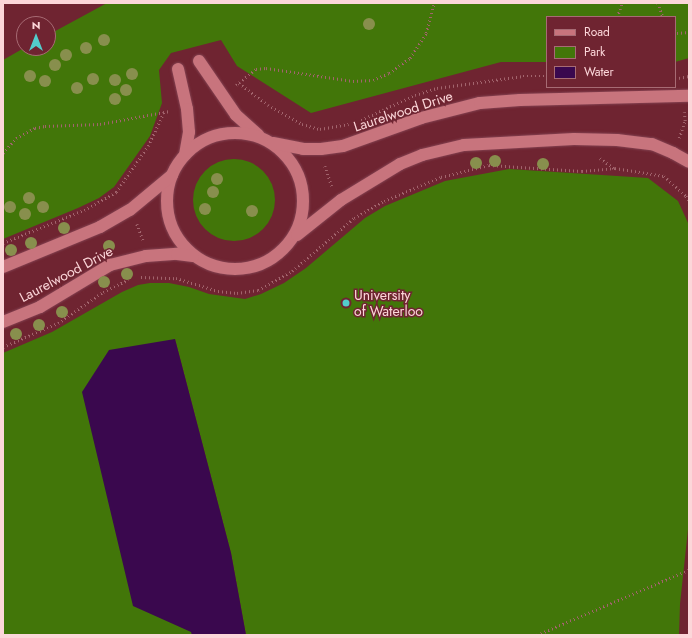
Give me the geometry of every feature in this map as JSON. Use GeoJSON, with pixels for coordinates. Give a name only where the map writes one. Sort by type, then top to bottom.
{"type":"FeatureCollection","features":[{"type":"Feature","properties":{"kind":"street"},"geometry":{"type":"LineString","coordinates":[[199,61],[236,115],[258,135],[272,143],[288,158],[299,176],[304,198],[297,235]]}},
{"type":"Feature","properties":{"kind":"street"},"geometry":{"type":"LineString","coordinates":[[178,69],[187,109],[188,132],[185,155]]}},
{"type":"Feature","properties":{"kind":"street","name":"Laurelwood Drive"},"geometry":{"type":"LineString","coordinates":[[272,143],[303,149],[321,149],[343,146],[421,118],[480,103],[520,100],[686,100]]}},
{"type":"Feature","properties":{"kind":"street"},"geometry":{"type":"LineString","coordinates":[[258,135],[226,134],[203,141],[185,155],[172,175],[166,197],[169,219],[178,240],[193,256],[213,266],[235,270],[257,266],[277,256],[297,235],[341,200],[400,164],[422,156],[464,145],[574,139],[617,140],[652,144],[689,162]]}},
{"type":"Feature","properties":{"kind":"street","name":"Laurelwood Drive"},"geometry":{"type":"LineString","coordinates":[[3,267],[100,227],[130,210],[172,175]]}},
{"type":"Feature","properties":{"kind":"street","name":"Laurelwood Drive"},"geometry":{"type":"LineString","coordinates":[[3,322],[40,307],[110,265],[146,256],[177,254],[193,256]]}},
{"type":"Feature","properties":{"kind":"path"},"geometry":{"type":"LineString","coordinates":[[352,124],[320,129],[302,124],[268,105],[239,83],[256,69],[266,68],[353,81],[373,80],[389,73],[410,58],[426,33],[434,3]]}},
{"type":"Feature","properties":{"kind":"path"},"geometry":{"type":"LineString","coordinates":[[617,16],[622,3]]}},
{"type":"Feature","properties":{"kind":"path"},"geometry":{"type":"LineString","coordinates":[[658,3],[663,16]]}},
{"type":"Feature","properties":{"kind":"path"},"geometry":{"type":"LineString","coordinates":[[676,32],[689,32]]}},
{"type":"Feature","properties":{"kind":"path"},"geometry":{"type":"LineString","coordinates":[[359,120],[415,95],[437,88],[523,76],[546,76]]}},
{"type":"Feature","properties":{"kind":"path"},"geometry":{"type":"LineString","coordinates":[[678,78],[689,76]]}},
{"type":"Feature","properties":{"kind":"path"},"geometry":{"type":"LineString","coordinates":[[679,138],[685,120],[686,100]]}},
{"type":"Feature","properties":{"kind":"path"},"geometry":{"type":"LineString","coordinates":[[3,153],[16,138],[35,128],[45,126],[100,124],[164,112],[148,146],[116,192],[84,210],[3,243]]}},
{"type":"Feature","properties":{"kind":"path"},"geometry":{"type":"LineString","coordinates":[[324,164],[332,188]]}},
{"type":"Feature","properties":{"kind":"path"},"geometry":{"type":"LineString","coordinates":[[135,278],[147,276],[176,278],[218,291],[237,293],[258,290],[292,271],[354,218],[384,201],[441,178],[489,165],[582,171],[615,168],[664,176],[686,196],[689,201]]}},
{"type":"Feature","properties":{"kind":"path"},"geometry":{"type":"LineString","coordinates":[[664,176],[666,172]]}},
{"type":"Feature","properties":{"kind":"path"},"geometry":{"type":"LineString","coordinates":[[137,223],[144,244]]}},
{"type":"Feature","properties":{"kind":"path"},"geometry":{"type":"LineString","coordinates":[[3,347],[58,323],[103,292],[130,279]]}},
{"type":"Feature","properties":{"kind":"path"},"geometry":{"type":"LineString","coordinates":[[537,635],[689,570]]}},
{"type":"Feature","properties":{"kind":"green space"},"geometry":{"type":"Polygon","coordinates":[[[107,3],[689,3],[689,58],[676,62],[676,16],[546,16],[546,62],[501,62],[311,113],[237,66],[221,40],[171,53],[159,70],[162,103],[150,136],[114,187],[99,198],[78,208],[3,239],[3,60],[16,53],[16,56],[56,56],[56,31],[107,3]]]}},
{"type":"Feature","properties":{"kind":"green space"},"geometry":{"type":"Polygon","coordinates":[[[234,159],[250,162],[263,171],[272,184],[275,200],[272,216],[263,229],[250,238],[234,241],[218,238],[205,229],[196,216],[193,200],[196,184],[205,171],[218,162],[234,159]]]}},
{"type":"Feature","properties":{"kind":"green space","name":"University of Waterloo"},"geometry":{"type":"Polygon","coordinates":[[[509,169],[648,178],[678,201],[689,225],[689,520],[680,604],[679,635],[246,635],[231,553],[175,339],[192,635],[3,635],[3,353],[52,332],[122,292],[138,285],[150,283],[169,283],[189,287],[209,294],[245,299],[261,294],[284,283],[306,268],[365,218],[385,206],[445,181],[509,169]]]}},
{"type":"Feature","properties":{"kind":"water"},"geometry":{"type":"Polygon","coordinates":[[[175,339],[231,553],[246,635],[192,635],[191,632],[133,606],[82,392],[109,350],[175,339]]]}},
{"type":"Feature","properties":{"kind":"place","name":"University of Waterloo"},"geometry":{"type":"Point","coordinates":[346,303]}}]}
